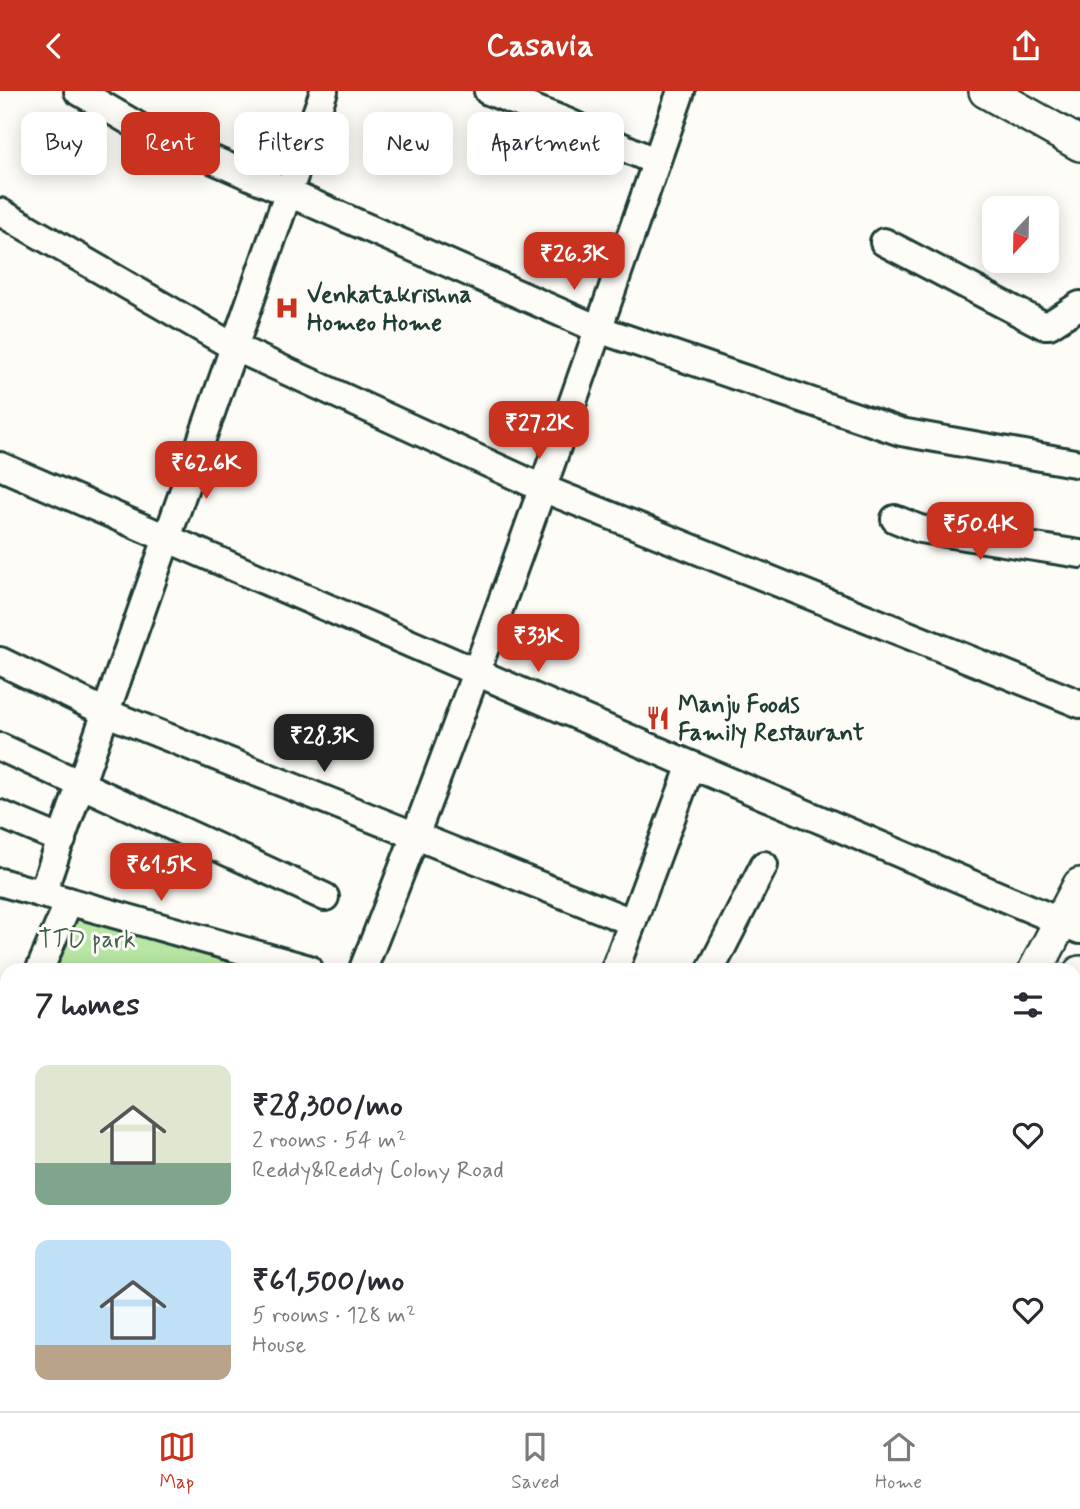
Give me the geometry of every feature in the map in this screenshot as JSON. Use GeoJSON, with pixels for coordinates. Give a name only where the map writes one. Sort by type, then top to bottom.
{"type":"FeatureCollection","features":[{"type":"Feature","properties":{"kind":"main road"},"geometry":{"type":"LineString","coordinates":[[986,91],[1080,143]]}},
{"type":"Feature","properties":{"kind":"main road"},"geometry":{"type":"LineString","coordinates":[[1030,91],[1080,121]]}},
{"type":"Feature","properties":{"kind":"main road"},"geometry":{"type":"LineString","coordinates":[[1041,963],[1069,926],[1080,885]]}},
{"type":"Feature","properties":{"kind":"street"},"geometry":{"type":"LineString","coordinates":[[78,91],[143,129],[598,329],[901,432],[1080,464]]}},
{"type":"Feature","properties":{"kind":"street"},"geometry":{"type":"LineString","coordinates":[[43,894],[324,91]]}},
{"type":"Feature","properties":{"kind":"street"},"geometry":{"type":"LineString","coordinates":[[488,91],[565,121],[656,162]]}},
{"type":"Feature","properties":{"kind":"street"},"geometry":{"type":"LineString","coordinates":[[365,963],[416,837],[476,672],[681,91]]}},
{"type":"Feature","properties":{"kind":"street"},"geometry":{"type":"LineString","coordinates":[[0,212],[234,347],[542,488],[1080,704]]}},
{"type":"Feature","properties":{"kind":"street"},"geometry":{"type":"LineString","coordinates":[[884,242],[1043,325],[1049,325],[1080,306]]}},
{"type":"Feature","properties":{"kind":"street"},"geometry":{"type":"LineString","coordinates":[[0,466],[1069,926]]}},
{"type":"Feature","properties":{"kind":"street"},"geometry":{"type":"LineString","coordinates":[[895,519],[920,529],[1080,554]]}},
{"type":"Feature","properties":{"kind":"street"},"geometry":{"type":"LineString","coordinates":[[0,661],[107,713],[632,922]]}},
{"type":"Feature","properties":{"kind":"street"},"geometry":{"type":"LineString","coordinates":[[0,747],[325,897]]}},
{"type":"Feature","properties":{"kind":"street"},"geometry":{"type":"LineString","coordinates":[[617,963],[691,765]]}},
{"type":"Feature","properties":{"kind":"street"},"geometry":{"type":"LineString","coordinates":[[0,814],[62,840]]}},
{"type":"Feature","properties":{"kind":"street"},"geometry":{"type":"LineString","coordinates":[[714,963],[764,865]]}},
{"type":"Feature","properties":{"kind":"street"},"geometry":{"type":"LineString","coordinates":[[0,882],[284,963]]}},
{"type":"Feature","properties":{"kind":"street"},"geometry":{"type":"LineString","coordinates":[[43,963],[69,901]]}},
{"type":"Feature","properties":{"kind":"green space","name":"TTD park"},"geometry":{"type":"Polygon","coordinates":[[[69,901],[286,963],[43,963],[69,901]]]}},
{"type":"Feature","properties":{"kind":"place","name":"Venkatakrishna Homeo Home"},"geometry":{"type":"Point","coordinates":[287,308]}},
{"type":"Feature","properties":{"kind":"place","name":"Manju Foods Family Restaurant"},"geometry":{"type":"Point","coordinates":[658,718]}}]}
